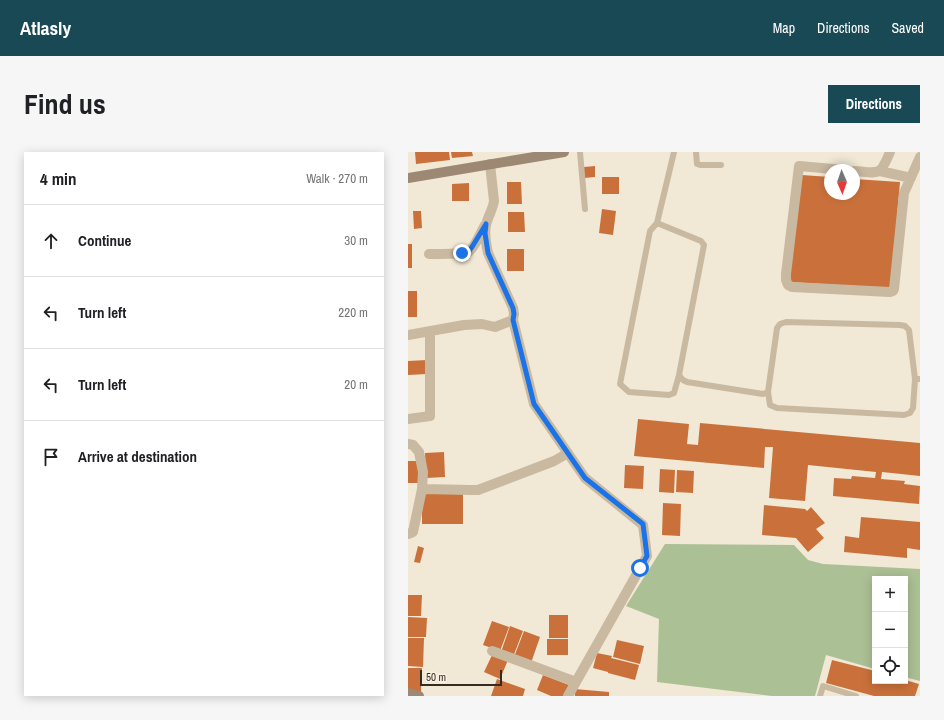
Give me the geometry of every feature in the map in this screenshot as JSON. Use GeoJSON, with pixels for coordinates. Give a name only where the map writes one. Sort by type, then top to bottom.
{"type":"FeatureCollection","features":[{"type":"Feature","properties":{"kind":"main road"},"geometry":{"type":"LineString","coordinates":[[408,178],[564,152]]}},
{"type":"Feature","properties":{"kind":"main road"},"geometry":{"type":"LineString","coordinates":[[408,693],[419,696]]}},
{"type":"Feature","properties":{"kind":"street"},"geometry":{"type":"LineString","coordinates":[[880,171],[885,165],[890,152]]}},
{"type":"Feature","properties":{"kind":"street"},"geometry":{"type":"LineString","coordinates":[[824,168],[799,166],[786,274],[788,284],[792,287],[890,292],[894,289],[904,193],[920,157]]}},
{"type":"Feature","properties":{"kind":"street"},"geometry":{"type":"LineString","coordinates":[[430,254],[468,252],[472,247],[486,224],[494,206],[490,164]]}},
{"type":"Feature","properties":{"kind":"street"},"geometry":{"type":"LineString","coordinates":[[860,171],[880,171],[911,178]]}},
{"type":"Feature","properties":{"kind":"street"},"geometry":{"type":"LineString","coordinates":[[486,224],[485,233],[488,253],[513,308],[513,320],[534,404],[585,478],[643,524],[647,556],[568,696]]}},
{"type":"Feature","properties":{"kind":"street"},"geometry":{"type":"LineString","coordinates":[[408,335],[464,325],[482,324],[495,327],[513,320]]}},
{"type":"Feature","properties":{"kind":"street"},"geometry":{"type":"LineString","coordinates":[[408,419],[430,416],[430,331]]}},
{"type":"Feature","properties":{"kind":"street"},"geometry":{"type":"LineString","coordinates":[[408,444],[413,445],[419,452],[423,472],[422,489],[413,532],[408,534]]}},
{"type":"Feature","properties":{"kind":"street"},"geometry":{"type":"LineString","coordinates":[[422,489],[478,490],[554,461],[568,453]]}},
{"type":"Feature","properties":{"kind":"street"},"geometry":{"type":"LineString","coordinates":[[492,651],[576,682]]}},
{"type":"Feature","properties":{"kind":"lane"},"geometry":{"type":"LineString","coordinates":[[580,152],[585,209]]}},
{"type":"Feature","properties":{"kind":"lane"},"geometry":{"type":"LineString","coordinates":[[657,223],[701,241],[704,245],[679,375],[674,393],[669,395],[629,392],[620,384],[650,230],[657,223],[674,152]]}},
{"type":"Feature","properties":{"kind":"lane"},"geometry":{"type":"LineString","coordinates":[[696,152],[697,164],[722,165]]}},
{"type":"Feature","properties":{"kind":"lane"},"geometry":{"type":"LineString","coordinates":[[786,322],[900,325],[905,326],[909,330],[918,379],[913,408],[910,413],[904,415],[777,408],[770,405],[768,392],[777,328],[780,324],[786,322]]}},
{"type":"Feature","properties":{"kind":"lane"},"geometry":{"type":"LineString","coordinates":[[679,375],[687,382],[763,394],[768,392]]}},
{"type":"Feature","properties":{"kind":"lane"},"geometry":{"type":"LineString","coordinates":[[820,696],[823,686],[856,696]]}},
{"type":"Feature","properties":{"kind":"green space"},"geometry":{"type":"Polygon","coordinates":[[[665,544],[794,545],[808,560],[823,564],[920,569],[920,681],[908,678],[908,576],[872,576],[872,668],[826,655],[815,696],[772,696],[657,682],[659,619],[626,606],[665,544]]]}},
{"type":"Feature","properties":{"kind":"building"},"geometry":{"type":"Polygon","coordinates":[[[415,152],[449,152],[450,160],[416,164],[415,152]]]}},
{"type":"Feature","properties":{"kind":"building"},"geometry":{"type":"Polygon","coordinates":[[[451,152],[472,152],[473,156],[452,158],[451,152]]]}},
{"type":"Feature","properties":{"kind":"building"},"geometry":{"type":"Polygon","coordinates":[[[595,166],[595,177],[584,178],[584,167],[595,166]]]}},
{"type":"Feature","properties":{"kind":"building"},"geometry":{"type":"Polygon","coordinates":[[[802,175],[824,177],[824,200],[860,200],[860,179],[900,182],[891,288],[789,282],[802,175]]]}},
{"type":"Feature","properties":{"kind":"building"},"geometry":{"type":"Polygon","coordinates":[[[602,177],[619,177],[619,194],[602,194],[602,177]]]}},
{"type":"Feature","properties":{"kind":"building"},"geometry":{"type":"Polygon","coordinates":[[[507,182],[521,182],[522,204],[507,204],[507,182]]]}},
{"type":"Feature","properties":{"kind":"building"},"geometry":{"type":"Polygon","coordinates":[[[469,183],[469,201],[452,201],[452,184],[469,183]]]}},
{"type":"Feature","properties":{"kind":"building"},"geometry":{"type":"Polygon","coordinates":[[[602,209],[616,211],[613,235],[599,233],[602,209]]]}},
{"type":"Feature","properties":{"kind":"building"},"geometry":{"type":"Polygon","coordinates":[[[413,211],[421,211],[422,228],[414,229],[413,211]]]}},
{"type":"Feature","properties":{"kind":"building"},"geometry":{"type":"Polygon","coordinates":[[[508,212],[524,212],[525,232],[508,232],[508,212]]]}},
{"type":"Feature","properties":{"kind":"building"},"geometry":{"type":"Polygon","coordinates":[[[408,244],[412,244],[412,268],[408,268],[408,244]]]}},
{"type":"Feature","properties":{"kind":"building"},"geometry":{"type":"Polygon","coordinates":[[[507,249],[524,249],[524,271],[507,271],[507,249]]]}},
{"type":"Feature","properties":{"kind":"building"},"geometry":{"type":"Polygon","coordinates":[[[408,291],[417,291],[417,317],[408,317],[408,291]]]}},
{"type":"Feature","properties":{"kind":"building"},"geometry":{"type":"Polygon","coordinates":[[[427,360],[427,374],[408,375],[408,361],[427,360]]]}},
{"type":"Feature","properties":{"kind":"building"},"geometry":{"type":"Polygon","coordinates":[[[638,419],[689,424],[687,444],[698,445],[700,423],[920,443],[920,476],[882,472],[881,479],[905,481],[904,484],[920,486],[919,504],[833,496],[834,478],[851,479],[852,476],[875,478],[876,472],[808,465],[805,501],[769,498],[773,447],[765,447],[764,468],[634,456],[638,419]]]}},
{"type":"Feature","properties":{"kind":"building"},"geometry":{"type":"Polygon","coordinates":[[[444,452],[445,477],[426,478],[425,453],[444,452]]]}},
{"type":"Feature","properties":{"kind":"building"},"geometry":{"type":"Polygon","coordinates":[[[408,461],[419,461],[419,483],[408,483],[408,461]]]}},
{"type":"Feature","properties":{"kind":"building"},"geometry":{"type":"Polygon","coordinates":[[[625,465],[644,466],[643,489],[624,488],[625,465]]]}},
{"type":"Feature","properties":{"kind":"building"},"geometry":{"type":"Polygon","coordinates":[[[660,469],[675,470],[674,493],[659,492],[660,469]]]}},
{"type":"Feature","properties":{"kind":"building"},"geometry":{"type":"Polygon","coordinates":[[[677,470],[694,471],[693,493],[676,492],[677,470]]]}},
{"type":"Feature","properties":{"kind":"building"},"geometry":{"type":"Polygon","coordinates":[[[422,493],[463,493],[463,524],[422,524],[422,493]]]}},
{"type":"Feature","properties":{"kind":"building"},"geometry":{"type":"Polygon","coordinates":[[[663,503],[681,504],[680,536],[662,535],[663,503]]]}},
{"type":"Feature","properties":{"kind":"building"},"geometry":{"type":"Polygon","coordinates":[[[764,505],[805,509],[807,511],[811,507],[825,523],[816,529],[824,538],[808,552],[796,538],[762,535],[764,505]]]}},
{"type":"Feature","properties":{"kind":"building"},"geometry":{"type":"Polygon","coordinates":[[[861,517],[920,522],[920,550],[907,548],[907,558],[844,552],[845,536],[859,538],[861,517]]]}},
{"type":"Feature","properties":{"kind":"building"},"geometry":{"type":"Polygon","coordinates":[[[418,546],[424,548],[420,563],[414,562],[418,546]]]}},
{"type":"Feature","properties":{"kind":"building"},"geometry":{"type":"Polygon","coordinates":[[[408,595],[422,595],[421,616],[408,616],[408,595]]]}},
{"type":"Feature","properties":{"kind":"building"},"geometry":{"type":"Polygon","coordinates":[[[549,615],[568,615],[568,638],[549,638],[549,615]]]}},
{"type":"Feature","properties":{"kind":"building"},"geometry":{"type":"Polygon","coordinates":[[[408,617],[427,618],[426,637],[408,637],[408,617]]]}},
{"type":"Feature","properties":{"kind":"building"},"geometry":{"type":"Polygon","coordinates":[[[492,621],[509,627],[500,651],[483,645],[492,621]]]}},
{"type":"Feature","properties":{"kind":"building"},"geometry":{"type":"Polygon","coordinates":[[[510,626],[523,631],[513,657],[501,652],[510,626]]]}},
{"type":"Feature","properties":{"kind":"building"},"geometry":{"type":"Polygon","coordinates":[[[524,631],[540,637],[531,663],[514,657],[524,631]]]}},
{"type":"Feature","properties":{"kind":"building"},"geometry":{"type":"Polygon","coordinates":[[[408,638],[424,638],[423,667],[408,666],[408,638]]]}},
{"type":"Feature","properties":{"kind":"building"},"geometry":{"type":"Polygon","coordinates":[[[547,639],[568,639],[568,655],[547,655],[547,639]]]}},
{"type":"Feature","properties":{"kind":"building"},"geometry":{"type":"Polygon","coordinates":[[[617,640],[644,646],[640,664],[613,657],[617,640]]]}},
{"type":"Feature","properties":{"kind":"building"},"geometry":{"type":"Polygon","coordinates":[[[493,653],[508,660],[500,679],[484,672],[493,653]]]}},
{"type":"Feature","properties":{"kind":"building"},"geometry":{"type":"Polygon","coordinates":[[[597,653],[612,656],[611,658],[639,665],[635,680],[593,668],[597,653]]]}},
{"type":"Feature","properties":{"kind":"building"},"geometry":{"type":"Polygon","coordinates":[[[832,660],[872,670],[872,684],[908,684],[908,681],[919,684],[915,696],[874,696],[826,683],[832,660]]]}},
{"type":"Feature","properties":{"kind":"building"},"geometry":{"type":"Polygon","coordinates":[[[408,668],[422,668],[421,692],[408,691],[408,668]]]}},
{"type":"Feature","properties":{"kind":"building"},"geometry":{"type":"Polygon","coordinates":[[[543,675],[569,685],[564,696],[551,696],[537,690],[543,675]]]}},
{"type":"Feature","properties":{"kind":"building"},"geometry":{"type":"Polygon","coordinates":[[[497,679],[525,689],[523,696],[491,696],[497,679]]]}},
{"type":"Feature","properties":{"kind":"building"},"geometry":{"type":"Polygon","coordinates":[[[575,689],[609,692],[609,696],[575,696],[575,689]]]}},
{"type":"Feature","properties":{"kind":"route"},"geometry":{"type":"LineString","coordinates":[[462,253],[468,252],[486,224],[485,233],[488,253],[513,308],[513,320],[534,404],[585,478],[643,524],[647,556],[640,568]]}}]}
